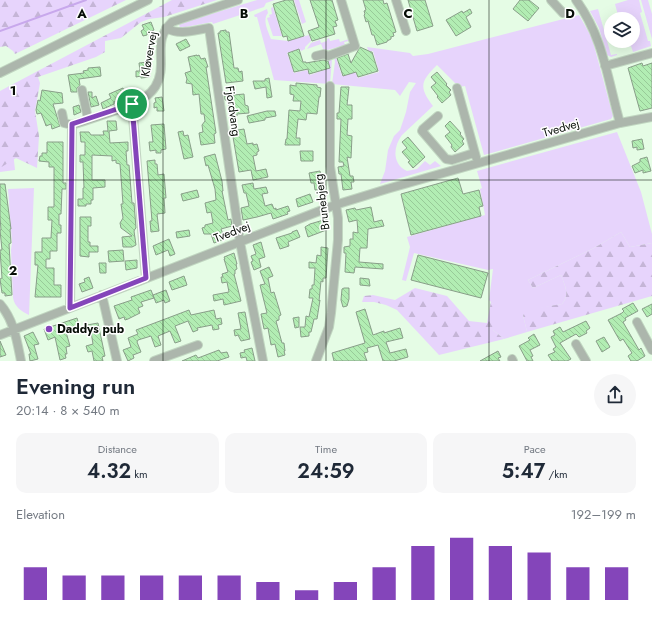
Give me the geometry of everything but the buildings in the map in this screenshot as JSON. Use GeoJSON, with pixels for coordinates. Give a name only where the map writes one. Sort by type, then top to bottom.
{"type":"FeatureCollection","features":[{"type":"Feature","properties":{"kind":"street"},"geometry":{"type":"LineString","coordinates":[[0,73],[148,0]]}},
{"type":"Feature","properties":{"kind":"street","name":"Kløvervej"},"geometry":{"type":"LineString","coordinates":[[72,124],[132,104],[150,93],[157,82],[160,73],[161,41],[164,30],[172,22],[238,0]]}},
{"type":"Feature","properties":{"kind":"street"},"geometry":{"type":"LineString","coordinates":[[316,56],[324,54],[328,56],[355,46],[341,0]]}},
{"type":"Feature","properties":{"kind":"street"},"geometry":{"type":"LineString","coordinates":[[396,0],[406,31]]}},
{"type":"Feature","properties":{"kind":"street"},"geometry":{"type":"LineString","coordinates":[[551,0],[563,12]]}},
{"type":"Feature","properties":{"kind":"street"},"geometry":{"type":"LineString","coordinates":[[576,0],[588,17],[596,34],[620,123]]}},
{"type":"Feature","properties":{"kind":"street","name":"Fjordvang"},"geometry":{"type":"LineString","coordinates":[[166,28],[179,33],[210,28],[240,242]]}},
{"type":"Feature","properties":{"kind":"street"},"geometry":{"type":"LineString","coordinates":[[605,66],[652,53]]}},
{"type":"Feature","properties":{"kind":"street","name":"Brunebjerg"},"geometry":{"type":"LineString","coordinates":[[316,361],[331,313],[338,240],[338,218],[330,166],[330,86]]}},
{"type":"Feature","properties":{"kind":"street"},"geometry":{"type":"LineString","coordinates":[[457,88],[477,164]]}},
{"type":"Feature","properties":{"kind":"street"},"geometry":{"type":"LineString","coordinates":[[82,90],[88,119]]}},
{"type":"Feature","properties":{"kind":"street"},"geometry":{"type":"LineString","coordinates":[[132,104],[146,278]]}},
{"type":"Feature","properties":{"kind":"street"},"geometry":{"type":"LineString","coordinates":[[62,113],[64,123],[72,124],[70,308]]}},
{"type":"Feature","properties":{"kind":"street"},"geometry":{"type":"LineString","coordinates":[[438,116],[422,131],[446,159],[452,160],[474,153]]}},
{"type":"Feature","properties":{"kind":"street","name":"Tvedvej"},"geometry":{"type":"LineString","coordinates":[[0,335],[335,205],[620,123],[652,117]]}},
{"type":"Feature","properties":{"kind":"street"},"geometry":{"type":"LineString","coordinates":[[240,242],[264,361]]}},
{"type":"Feature","properties":{"kind":"street"},"geometry":{"type":"LineString","coordinates":[[102,295],[117,361]]}},
{"type":"Feature","properties":{"kind":"street"},"geometry":{"type":"LineString","coordinates":[[0,304],[9,317],[14,330],[21,361]]}},
{"type":"Feature","properties":{"kind":"street"},"geometry":{"type":"LineString","coordinates":[[637,322],[652,350]]}},
{"type":"Feature","properties":{"kind":"street"},"geometry":{"type":"LineString","coordinates":[[154,361],[198,344]]}},
{"type":"Feature","properties":{"kind":"street"},"geometry":{"type":"LineString","coordinates":[[576,344],[586,361]]}},
{"type":"Feature","properties":{"kind":"green space"},"geometry":{"type":"Polygon","coordinates":[[[0,0],[126,0],[15,54],[6,46],[0,47],[0,0]]]}},
{"type":"Feature","properties":{"kind":"green space"},"geometry":{"type":"Polygon","coordinates":[[[172,0],[217,0],[164,17],[149,19],[141,22],[121,38],[105,41],[105,52],[96,57],[38,77],[40,83],[35,111],[39,136],[37,168],[16,158],[0,168],[0,91],[172,0]]]}},
{"type":"Feature","properties":{"kind":"green space"},"geometry":{"type":"Polygon","coordinates":[[[257,0],[275,0],[266,3],[264,7],[213,24],[212,22],[180,28],[179,24],[257,0]]]}},
{"type":"Feature","properties":{"kind":"green space"},"geometry":{"type":"Polygon","coordinates":[[[294,0],[299,0],[306,22],[302,24],[294,0]]]}},
{"type":"Feature","properties":{"kind":"green space"},"geometry":{"type":"Polygon","coordinates":[[[628,0],[639,0],[642,12],[617,12],[615,4],[628,0]]]}},
{"type":"Feature","properties":{"kind":"green space"},"geometry":{"type":"Polygon","coordinates":[[[641,0],[648,0],[652,14],[652,39],[641,0]]]}},
{"type":"Feature","properties":{"kind":"green space"},"geometry":{"type":"Polygon","coordinates":[[[273,7],[282,36],[273,36],[267,18],[272,14],[271,8],[273,7]]]}},
{"type":"Feature","properties":{"kind":"green space"},"geometry":{"type":"Polygon","coordinates":[[[267,9],[268,13],[266,16],[266,22],[271,39],[288,41],[309,35],[311,41],[305,49],[287,53],[294,73],[307,70],[310,75],[330,68],[328,59],[332,59],[330,84],[274,80],[257,17],[254,15],[267,9]]]}},
{"type":"Feature","properties":{"kind":"green space"},"geometry":{"type":"Polygon","coordinates":[[[598,9],[604,30],[604,45],[599,28],[590,11],[598,9]]]}},
{"type":"Feature","properties":{"kind":"green space"},"geometry":{"type":"Polygon","coordinates":[[[640,13],[648,41],[650,41],[651,46],[633,52],[632,48],[640,48],[640,13]]]}},
{"type":"Feature","properties":{"kind":"green space"},"geometry":{"type":"Polygon","coordinates":[[[579,15],[592,38],[613,116],[611,119],[484,155],[465,86],[459,87],[437,65],[427,76],[423,85],[425,94],[433,106],[402,135],[397,145],[396,160],[402,168],[407,171],[417,169],[425,161],[430,165],[435,161],[441,166],[380,184],[385,171],[388,150],[394,136],[400,130],[406,112],[410,92],[416,83],[409,82],[400,96],[395,90],[332,84],[335,62],[334,57],[336,57],[342,76],[355,72],[358,78],[379,72],[373,51],[369,52],[367,47],[410,53],[413,56],[428,54],[579,15]]]}},
{"type":"Feature","properties":{"kind":"green space"},"geometry":{"type":"Polygon","coordinates":[[[329,38],[330,41],[339,39],[340,42],[349,39],[349,41],[344,42],[345,45],[324,51],[321,44],[307,49],[311,43],[320,40],[321,43],[327,41],[329,38]]]}},
{"type":"Feature","properties":{"kind":"green space"},"geometry":{"type":"Polygon","coordinates":[[[605,48],[609,48],[611,55],[617,54],[611,57],[607,55],[605,48]]]}},
{"type":"Feature","properties":{"kind":"green space"},"geometry":{"type":"Polygon","coordinates":[[[617,132],[641,192],[652,234],[652,243],[630,247],[621,232],[594,248],[528,280],[533,288],[561,275],[565,286],[566,297],[562,304],[541,308],[523,315],[527,332],[504,339],[493,330],[493,304],[489,300],[493,269],[488,270],[414,253],[406,281],[402,280],[410,247],[407,237],[485,215],[480,189],[482,188],[477,171],[617,132]]]}},
{"type":"Feature","properties":{"kind":"green space"},"geometry":{"type":"Polygon","coordinates":[[[12,142],[15,170],[0,172],[0,148],[12,142]]]}},
{"type":"Feature","properties":{"kind":"green space"},"geometry":{"type":"Polygon","coordinates":[[[34,188],[29,315],[23,312],[15,304],[13,298],[12,243],[8,189],[34,188]]]}},
{"type":"Feature","properties":{"kind":"green space"},"geometry":{"type":"Polygon","coordinates":[[[621,232],[630,247],[652,243],[652,296],[527,332],[523,315],[530,309],[562,304],[566,297],[565,286],[561,275],[533,288],[528,280],[594,248],[621,232]]]}},
{"type":"Feature","properties":{"kind":"green space"},"geometry":{"type":"Polygon","coordinates":[[[415,288],[447,296],[469,321],[487,323],[491,301],[493,304],[493,330],[504,339],[439,355],[397,310],[374,302],[362,302],[364,296],[373,295],[395,300],[415,288]]]}},
{"type":"Feature","properties":{"kind":"waterway"},"geometry":{"type":"LineString","coordinates":[[0,31],[86,0]]}},
{"type":"Feature","properties":{"kind":"place","name":"Daddys pub"},"geometry":{"type":"Point","coordinates":[49,329]}},
{"type":"Feature","properties":{"kind":"route"},"geometry":{"type":"LineString","coordinates":[[132,104],[146,278],[70,308],[72,124],[132,104]]}}]}
